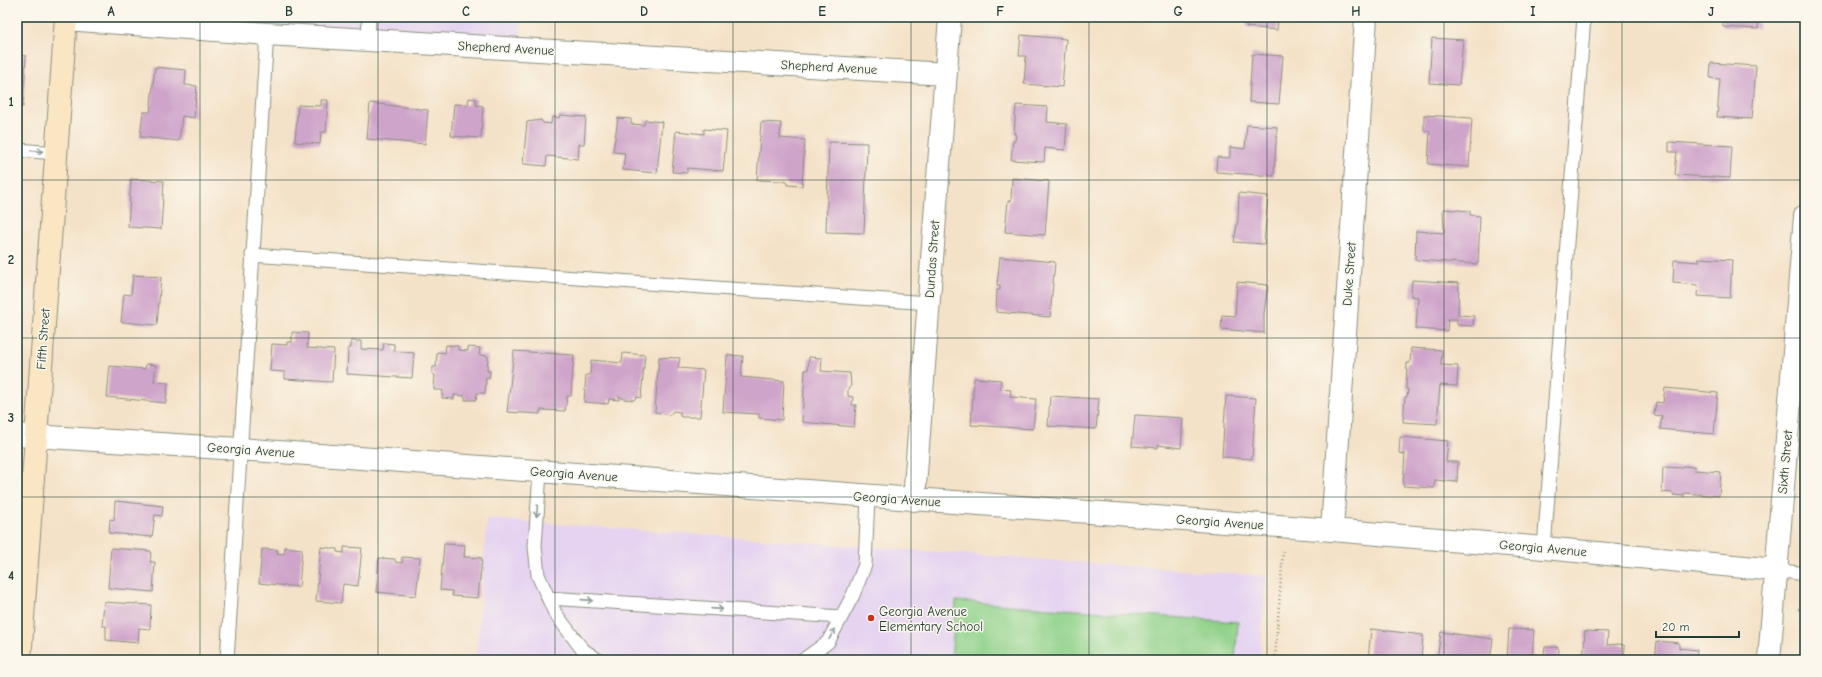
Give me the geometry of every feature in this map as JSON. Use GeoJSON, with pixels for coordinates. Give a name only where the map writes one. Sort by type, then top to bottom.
{"type":"FeatureCollection","features":[{"type":"Feature","properties":{"kind":"main road","name":"Fifth Street"},"geometry":{"type":"LineString","coordinates":[[20,660],[27,435],[57,153],[66,18]]}},
{"type":"Feature","properties":{"kind":"street","name":"Dundas Street"},"geometry":{"type":"LineString","coordinates":[[914,500],[950,17]]}},
{"type":"Feature","properties":{"kind":"street","name":"Duke Street"},"geometry":{"type":"LineString","coordinates":[[1332,530],[1366,17]]}},
{"type":"Feature","properties":{"kind":"street","name":"Shepherd Avenue"},"geometry":{"type":"LineString","coordinates":[[66,18],[267,34],[946,74]]}},
{"type":"Feature","properties":{"kind":"street","name":"Sixth Street"},"geometry":{"type":"LineString","coordinates":[[1769,660],[1805,216]]}},
{"type":"Feature","properties":{"kind":"street","name":"Georgia Avenue"},"geometry":{"type":"LineString","coordinates":[[27,435],[239,449],[1332,530],[1776,570]]}},
{"type":"Feature","properties":{"kind":"lane"},"geometry":{"type":"LineString","coordinates":[[368,40],[369,17]]}},
{"type":"Feature","properties":{"kind":"lane"},"geometry":{"type":"LineString","coordinates":[[1544,548],[1584,17]]}},
{"type":"Feature","properties":{"kind":"lane"},"geometry":{"type":"LineString","coordinates":[[226,660],[267,34]]}},
{"type":"Feature","properties":{"kind":"lane"},"geometry":{"type":"LineString","coordinates":[[17,150],[57,153]]}},
{"type":"Feature","properties":{"kind":"lane"},"geometry":{"type":"LineString","coordinates":[[252,255],[929,303]]}},
{"type":"Feature","properties":{"kind":"lane"},"geometry":{"type":"LineString","coordinates":[[540,472],[535,546],[538,575],[555,613],[582,649],[598,660]]}},
{"type":"Feature","properties":{"kind":"lane"},"geometry":{"type":"LineString","coordinates":[[803,660],[828,642],[854,595],[865,564],[868,496]]}},
{"type":"Feature","properties":{"kind":"lane"},"geometry":{"type":"LineString","coordinates":[[1776,570],[1805,574]]}},
{"type":"Feature","properties":{"kind":"lane"},"geometry":{"type":"LineString","coordinates":[[548,598],[841,617]]}},
{"type":"Feature","properties":{"kind":"path"},"geometry":{"type":"LineString","coordinates":[[1275,660],[1285,527]]}},
{"type":"Feature","properties":{"kind":"shaded area"},"geometry":{"type":"Polygon","coordinates":[[[17,17],[25,17],[17,131],[17,17]]]}},
{"type":"Feature","properties":{"kind":"shaded area"},"geometry":{"type":"Polygon","coordinates":[[[134,17],[522,17],[520,49],[134,17]]]}},
{"type":"Feature","properties":{"kind":"shaded area","name":"Georgia Avenue Elementary School"},"geometry":{"type":"Polygon","coordinates":[[[487,519],[1266,576],[1260,660],[476,660],[487,519]]]}},
{"type":"Feature","properties":{"kind":"green space"},"geometry":{"type":"Polygon","coordinates":[[[956,601],[1238,622],[1235,660],[951,660],[956,601]]]}},
{"type":"Feature","properties":{"kind":"building"},"geometry":{"type":"Polygon","coordinates":[[[1247,17],[1278,17],[1277,30],[1246,27],[1247,17]]]}},
{"type":"Feature","properties":{"kind":"building"},"geometry":{"type":"Polygon","coordinates":[[[1723,17],[1759,17],[1758,29],[1723,27],[1723,17]]]}},
{"type":"Feature","properties":{"kind":"building"},"geometry":{"type":"Polygon","coordinates":[[[1021,35],[1066,39],[1062,87],[1024,84],[1026,56],[1019,56],[1021,35]]]}},
{"type":"Feature","properties":{"kind":"building"},"geometry":{"type":"Polygon","coordinates":[[[1432,38],[1463,40],[1459,85],[1429,83],[1432,38]]]}},
{"type":"Feature","properties":{"kind":"building"},"geometry":{"type":"Polygon","coordinates":[[[1252,54],[1283,56],[1279,104],[1249,102],[1252,54]]]}},
{"type":"Feature","properties":{"kind":"building"},"geometry":{"type":"Polygon","coordinates":[[[17,55],[26,56],[23,107],[19,106],[18,114],[17,55]]]}},
{"type":"Feature","properties":{"kind":"building"},"geometry":{"type":"Polygon","coordinates":[[[1711,63],[1756,66],[1752,119],[1717,117],[1720,79],[1710,78],[1711,63]]]}},
{"type":"Feature","properties":{"kind":"building"},"geometry":{"type":"Polygon","coordinates":[[[155,67],[186,70],[185,85],[197,86],[194,118],[182,116],[179,141],[140,137],[143,112],[150,112],[155,67]]]}},
{"type":"Feature","properties":{"kind":"building"},"geometry":{"type":"Polygon","coordinates":[[[469,98],[476,99],[476,105],[483,106],[481,138],[451,136],[454,104],[468,105],[469,98]]]}},
{"type":"Feature","properties":{"kind":"building"},"geometry":{"type":"Polygon","coordinates":[[[321,100],[328,100],[326,132],[321,132],[320,144],[295,142],[298,105],[321,106],[321,100]]]}},
{"type":"Feature","properties":{"kind":"building"},"geometry":{"type":"Polygon","coordinates":[[[370,103],[428,110],[425,144],[367,139],[370,103]]]}},
{"type":"Feature","properties":{"kind":"building"},"geometry":{"type":"Polygon","coordinates":[[[1016,105],[1048,107],[1047,122],[1067,124],[1065,150],[1045,148],[1044,162],[1011,160],[1013,141],[1015,141],[1016,134],[1014,134],[1016,105]]]}},
{"type":"Feature","properties":{"kind":"building"},"geometry":{"type":"Polygon","coordinates":[[[560,115],[586,117],[584,144],[579,144],[578,159],[547,156],[546,166],[523,164],[527,122],[541,120],[543,123],[551,124],[552,117],[559,118],[560,115]]]}},
{"type":"Feature","properties":{"kind":"building"},"geometry":{"type":"Polygon","coordinates":[[[1424,115],[1472,118],[1469,167],[1428,164],[1430,131],[1424,131],[1424,115]]]}},
{"type":"Feature","properties":{"kind":"building"},"geometry":{"type":"Polygon","coordinates":[[[618,118],[631,119],[631,124],[644,125],[645,120],[662,122],[657,173],[623,170],[625,153],[613,152],[618,118]]]}},
{"type":"Feature","properties":{"kind":"building"},"geometry":{"type":"Polygon","coordinates":[[[761,122],[781,123],[780,138],[805,140],[802,186],[787,185],[787,182],[782,181],[757,180],[761,122]]]}},
{"type":"Feature","properties":{"kind":"building"},"geometry":{"type":"Polygon","coordinates":[[[1247,125],[1277,127],[1274,176],[1216,172],[1217,157],[1230,158],[1230,147],[1245,149],[1247,125]]]}},
{"type":"Feature","properties":{"kind":"building"},"geometry":{"type":"Polygon","coordinates":[[[704,129],[727,131],[723,171],[687,168],[687,173],[672,172],[676,131],[704,134],[704,129]]]}},
{"type":"Feature","properties":{"kind":"building"},"geometry":{"type":"Polygon","coordinates":[[[829,142],[867,143],[864,233],[826,232],[829,142]]]}},
{"type":"Feature","properties":{"kind":"building"},"geometry":{"type":"Polygon","coordinates":[[[1669,142],[1732,146],[1730,178],[1675,175],[1677,152],[1669,152],[1669,142]]]}},
{"type":"Feature","properties":{"kind":"building"},"geometry":{"type":"Polygon","coordinates":[[[1012,178],[1049,181],[1045,235],[1005,232],[1008,201],[1011,201],[1012,178]]]}},
{"type":"Feature","properties":{"kind":"building"},"geometry":{"type":"Polygon","coordinates":[[[131,179],[164,181],[161,229],[128,227],[131,179]]]}},
{"type":"Feature","properties":{"kind":"building"},"geometry":{"type":"Polygon","coordinates":[[[1239,193],[1268,196],[1264,244],[1234,242],[1238,219],[1239,193]]]}},
{"type":"Feature","properties":{"kind":"building"},"geometry":{"type":"Polygon","coordinates":[[[1443,209],[1470,211],[1470,215],[1480,216],[1478,264],[1415,260],[1416,231],[1444,233],[1443,209]]]}},
{"type":"Feature","properties":{"kind":"building"},"geometry":{"type":"Polygon","coordinates":[[[1000,257],[1055,262],[1050,317],[996,312],[997,290],[1000,290],[1000,285],[997,285],[1000,257]]]}},
{"type":"Feature","properties":{"kind":"building"},"geometry":{"type":"Polygon","coordinates":[[[1699,258],[1732,260],[1730,298],[1697,296],[1698,285],[1673,283],[1674,260],[1699,262],[1699,258]]]}},
{"type":"Feature","properties":{"kind":"building"},"geometry":{"type":"Polygon","coordinates":[[[133,275],[161,277],[157,325],[121,322],[124,294],[131,295],[133,275]]]}},
{"type":"Feature","properties":{"kind":"building"},"geometry":{"type":"Polygon","coordinates":[[[1412,280],[1459,283],[1458,315],[1474,316],[1473,326],[1457,325],[1457,319],[1448,319],[1447,331],[1416,329],[1418,297],[1411,296],[1412,280]]]}},
{"type":"Feature","properties":{"kind":"building"},"geometry":{"type":"Polygon","coordinates":[[[1237,282],[1268,285],[1264,313],[1264,333],[1221,329],[1222,315],[1235,316],[1237,282]]]}},
{"type":"Feature","properties":{"kind":"building"},"geometry":{"type":"Polygon","coordinates":[[[292,332],[308,333],[307,348],[334,350],[332,382],[285,379],[285,372],[270,371],[272,344],[287,345],[287,342],[292,342],[292,332]]]}},
{"type":"Feature","properties":{"kind":"building"},"geometry":{"type":"Polygon","coordinates":[[[351,341],[361,341],[361,349],[383,350],[384,343],[394,344],[394,351],[414,353],[412,378],[347,374],[348,348],[351,348],[351,341]]]}},
{"type":"Feature","properties":{"kind":"building"},"geometry":{"type":"Polygon","coordinates":[[[446,345],[458,346],[458,350],[468,351],[468,347],[480,348],[479,355],[488,356],[487,371],[490,371],[489,379],[486,378],[485,393],[477,393],[476,400],[465,400],[465,396],[454,395],[454,399],[442,398],[443,390],[434,390],[435,375],[432,374],[433,367],[436,367],[437,352],[445,353],[446,345]]]}},
{"type":"Feature","properties":{"kind":"building"},"geometry":{"type":"Polygon","coordinates":[[[1411,348],[1442,350],[1441,365],[1458,366],[1457,386],[1440,385],[1437,424],[1403,422],[1405,397],[1407,397],[1408,389],[1406,389],[1407,363],[1410,363],[1411,348]]]}},
{"type":"Feature","properties":{"kind":"building"},"geometry":{"type":"Polygon","coordinates":[[[514,351],[574,355],[571,396],[567,396],[565,411],[540,410],[540,414],[507,412],[514,351]]]}},
{"type":"Feature","properties":{"kind":"building"},"geometry":{"type":"Polygon","coordinates":[[[623,353],[645,355],[641,398],[637,397],[634,400],[624,399],[619,396],[619,400],[609,399],[608,404],[584,402],[586,375],[590,375],[591,360],[622,363],[623,353]]]}},
{"type":"Feature","properties":{"kind":"building"},"geometry":{"type":"Polygon","coordinates":[[[727,355],[743,356],[741,377],[784,381],[782,420],[759,418],[759,414],[723,412],[727,355]]]}},
{"type":"Feature","properties":{"kind":"building"},"geometry":{"type":"Polygon","coordinates":[[[659,357],[680,358],[678,368],[704,370],[700,417],[682,417],[680,416],[680,412],[673,411],[670,415],[655,412],[659,357]]]}},
{"type":"Feature","properties":{"kind":"building"},"geometry":{"type":"Polygon","coordinates":[[[809,357],[822,358],[821,371],[850,373],[851,386],[848,389],[848,396],[853,397],[852,405],[856,405],[854,427],[802,422],[805,370],[808,370],[809,357]]]}},
{"type":"Feature","properties":{"kind":"building"},"geometry":{"type":"Polygon","coordinates":[[[146,364],[156,365],[154,382],[168,383],[166,403],[107,397],[110,366],[145,369],[146,364]]]}},
{"type":"Feature","properties":{"kind":"building"},"geometry":{"type":"Polygon","coordinates":[[[974,378],[1001,380],[1000,389],[1011,390],[1010,397],[1036,399],[1033,429],[971,425],[974,378]]]}},
{"type":"Feature","properties":{"kind":"building"},"geometry":{"type":"Polygon","coordinates":[[[1665,388],[1718,393],[1714,434],[1660,429],[1662,416],[1654,415],[1656,402],[1663,403],[1665,388]]]}},
{"type":"Feature","properties":{"kind":"building"},"geometry":{"type":"Polygon","coordinates":[[[1050,396],[1099,399],[1096,429],[1048,426],[1050,396]]]}},
{"type":"Feature","properties":{"kind":"building"},"geometry":{"type":"Polygon","coordinates":[[[1226,396],[1256,398],[1252,459],[1222,457],[1226,396]]]}},
{"type":"Feature","properties":{"kind":"building"},"geometry":{"type":"Polygon","coordinates":[[[1135,415],[1183,418],[1181,448],[1158,445],[1158,448],[1132,446],[1135,415]]]}},
{"type":"Feature","properties":{"kind":"building"},"geometry":{"type":"Polygon","coordinates":[[[1400,437],[1448,441],[1446,462],[1458,462],[1457,482],[1435,480],[1434,488],[1403,486],[1405,454],[1399,453],[1400,437]]]}},
{"type":"Feature","properties":{"kind":"building"},"geometry":{"type":"Polygon","coordinates":[[[1684,466],[1695,467],[1694,470],[1721,472],[1719,496],[1684,493],[1684,496],[1662,492],[1663,467],[1683,468],[1684,466]]]}},
{"type":"Feature","properties":{"kind":"building"},"geometry":{"type":"Polygon","coordinates":[[[115,501],[163,506],[162,516],[155,515],[152,537],[109,533],[110,519],[114,520],[115,501]]]}},
{"type":"Feature","properties":{"kind":"building"},"geometry":{"type":"Polygon","coordinates":[[[444,544],[465,545],[464,557],[482,558],[478,598],[452,596],[452,591],[440,590],[444,544]]]}},
{"type":"Feature","properties":{"kind":"building"},"geometry":{"type":"Polygon","coordinates":[[[285,547],[302,549],[299,587],[259,583],[262,549],[278,550],[277,553],[284,554],[285,547]]]}},
{"type":"Feature","properties":{"kind":"building"},"geometry":{"type":"Polygon","coordinates":[[[321,547],[337,549],[337,552],[344,553],[344,547],[362,548],[358,586],[343,584],[341,603],[316,601],[321,547]]]}},
{"type":"Feature","properties":{"kind":"building"},"geometry":{"type":"Polygon","coordinates":[[[111,548],[151,551],[150,562],[155,562],[153,592],[108,588],[111,548]]]}},
{"type":"Feature","properties":{"kind":"building"},"geometry":{"type":"Polygon","coordinates":[[[402,557],[420,558],[416,596],[376,592],[379,558],[395,559],[395,562],[402,563],[402,557]]]}},
{"type":"Feature","properties":{"kind":"building"},"geometry":{"type":"Polygon","coordinates":[[[104,602],[151,605],[150,629],[139,628],[138,643],[106,640],[106,626],[102,626],[104,602]]]}},
{"type":"Feature","properties":{"kind":"building"},"geometry":{"type":"Polygon","coordinates":[[[1371,629],[1423,635],[1421,660],[1368,660],[1371,629]]]}},
{"type":"Feature","properties":{"kind":"building"},"geometry":{"type":"Polygon","coordinates":[[[1509,629],[1534,630],[1532,658],[1534,660],[1507,660],[1509,629]]]}},
{"type":"Feature","properties":{"kind":"building"},"geometry":{"type":"Polygon","coordinates":[[[1585,631],[1608,632],[1607,645],[1620,644],[1625,646],[1624,660],[1583,660],[1585,631]]]}},
{"type":"Feature","properties":{"kind":"building"},"geometry":{"type":"Polygon","coordinates":[[[1441,632],[1493,639],[1490,660],[1437,660],[1441,632]]]}},
{"type":"Feature","properties":{"kind":"building"},"geometry":{"type":"Polygon","coordinates":[[[1657,641],[1679,643],[1679,648],[1697,650],[1696,660],[1655,660],[1657,641]]]}},
{"type":"Feature","properties":{"kind":"building"},"geometry":{"type":"Polygon","coordinates":[[[1545,647],[1557,647],[1559,649],[1558,660],[1543,660],[1545,647]]]}},
{"type":"Feature","properties":{"kind":"place","name":"Georgia Avenue Elementary School"},"geometry":{"type":"Point","coordinates":[871,618]}}]}
